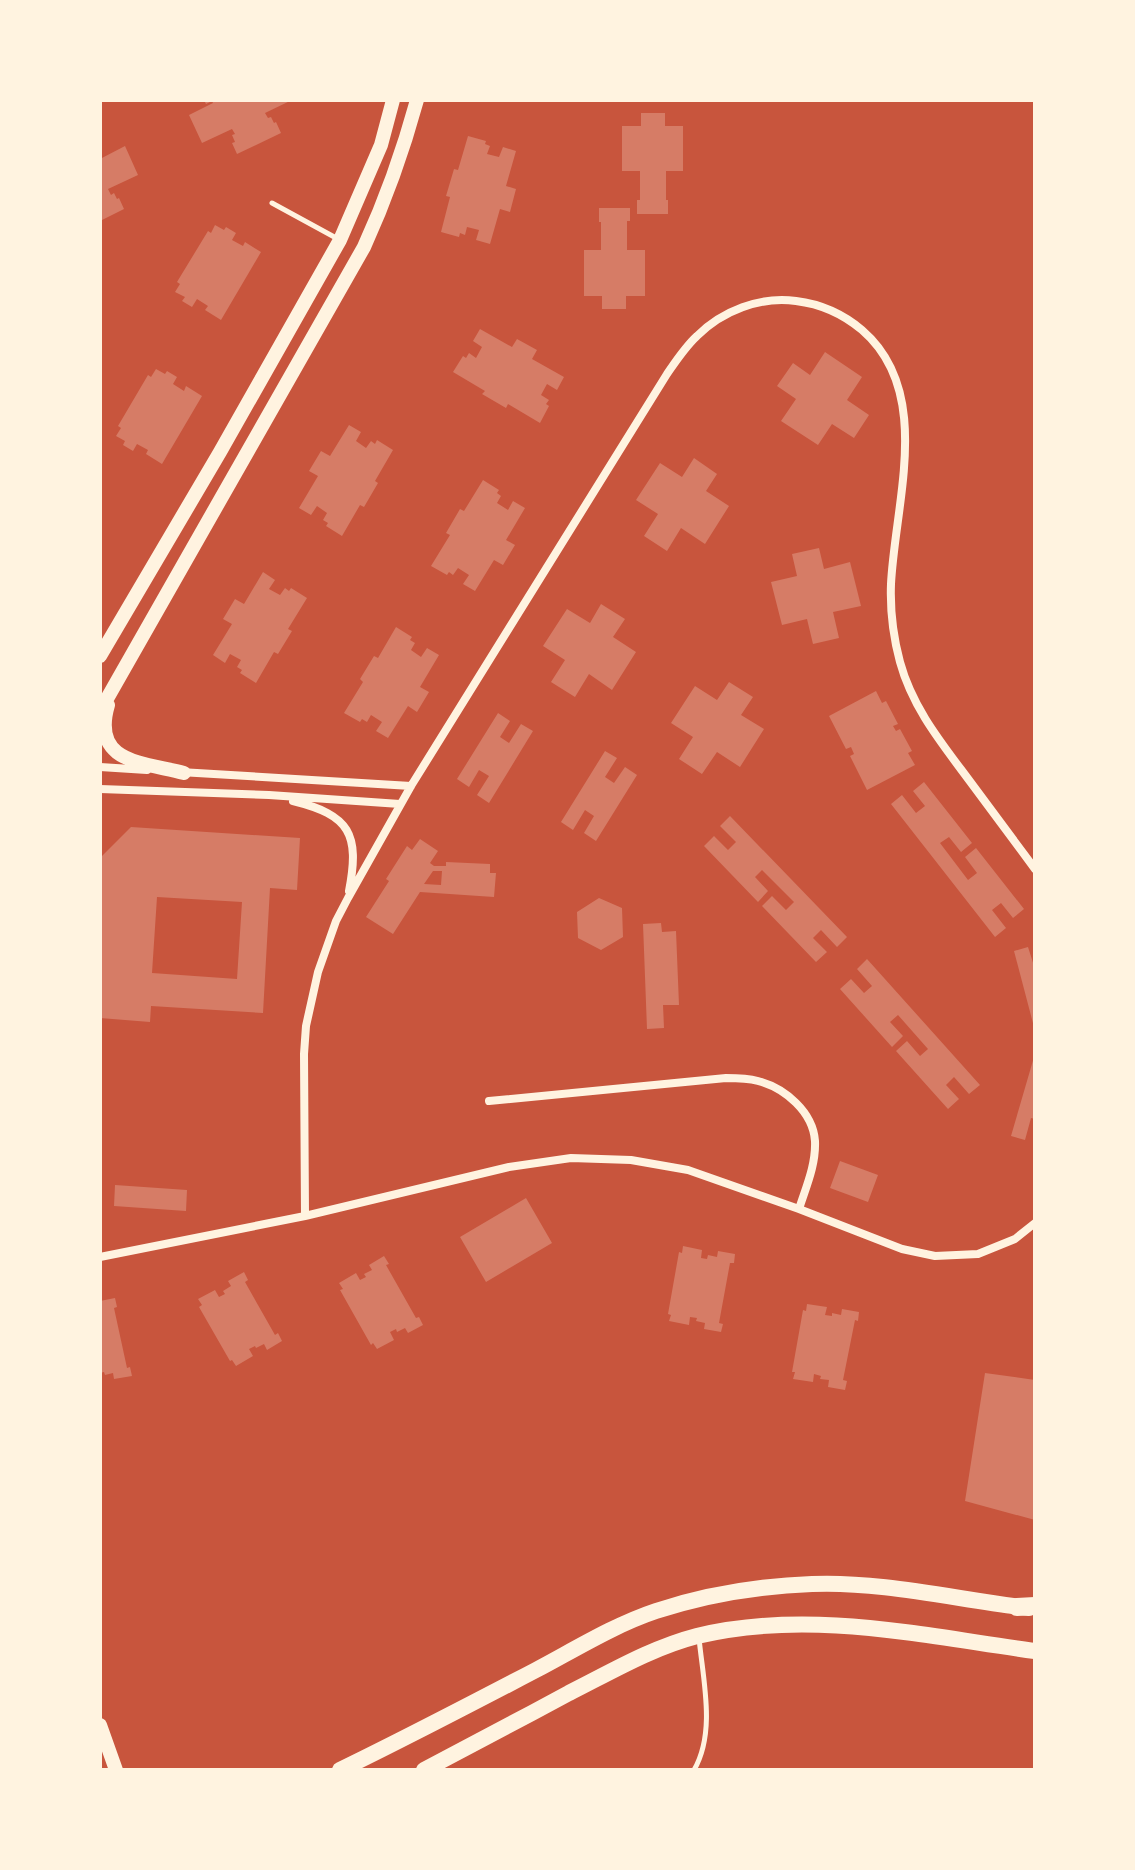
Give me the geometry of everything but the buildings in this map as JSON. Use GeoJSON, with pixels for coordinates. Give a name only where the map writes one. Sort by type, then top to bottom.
{"type":"FeatureCollection","features":[{"type":"Feature","properties":{"kind":"main road"},"geometry":{"type":"LineString","coordinates":[[340,1770],[617,1628],[652,1612],[688,1602],[812,1584],[892,1589],[1029,1607]]}},
{"type":"Feature","properties":{"kind":"main road"},"geometry":{"type":"LineString","coordinates":[[424,1770],[630,1661],[698,1636],[783,1624],[843,1625],[1035,1651]]}},
{"type":"Feature","properties":{"kind":"street"},"geometry":{"type":"LineString","coordinates":[[100,656],[340,240],[381,145],[393,100]]}},
{"type":"Feature","properties":{"kind":"street"},"geometry":{"type":"LineString","coordinates":[[100,711],[364,247],[399,162],[417,100]]}},
{"type":"Feature","properties":{"kind":"street"},"geometry":{"type":"LineString","coordinates":[[305,1216],[306,1026],[322,959],[348,898],[411,786],[680,355],[697,336],[730,312],[773,300],[793,300],[823,307],[850,320],[879,348],[889,364],[900,395],[905,428],[891,588],[894,637],[900,662],[907,684],[929,727],[1035,869]]}},
{"type":"Feature","properties":{"kind":"street"},"geometry":{"type":"LineString","coordinates":[[113,688],[103,728],[110,746],[127,758],[184,773]]}},
{"type":"Feature","properties":{"kind":"street"},"geometry":{"type":"LineString","coordinates":[[100,767],[411,786]]}},
{"type":"Feature","properties":{"kind":"street"},"geometry":{"type":"LineString","coordinates":[[100,789],[269,795],[400,804]]}},
{"type":"Feature","properties":{"kind":"street"},"geometry":{"type":"LineString","coordinates":[[269,795],[317,807],[342,822],[353,849],[354,863],[348,898]]}},
{"type":"Feature","properties":{"kind":"street"},"geometry":{"type":"LineString","coordinates":[[489,1101],[726,1078],[759,1081],[791,1098],[811,1123],[815,1137],[812,1169],[799,1209]]}},
{"type":"Feature","properties":{"kind":"street"},"geometry":{"type":"LineString","coordinates":[[100,1257],[305,1216],[509,1167],[571,1158],[631,1160],[688,1170],[902,1249],[935,1256],[978,1254],[1015,1239],[1035,1223]]}},
{"type":"Feature","properties":{"kind":"street"},"geometry":{"type":"LineString","coordinates":[[100,1725],[116,1770]]}},
{"type":"Feature","properties":{"kind":"lane"},"geometry":{"type":"LineString","coordinates":[[272,203],[340,240]]}},
{"type":"Feature","properties":{"kind":"lane"},"geometry":{"type":"LineString","coordinates":[[694,1770],[705,1744],[706,1729],[698,1636]]}}]}
